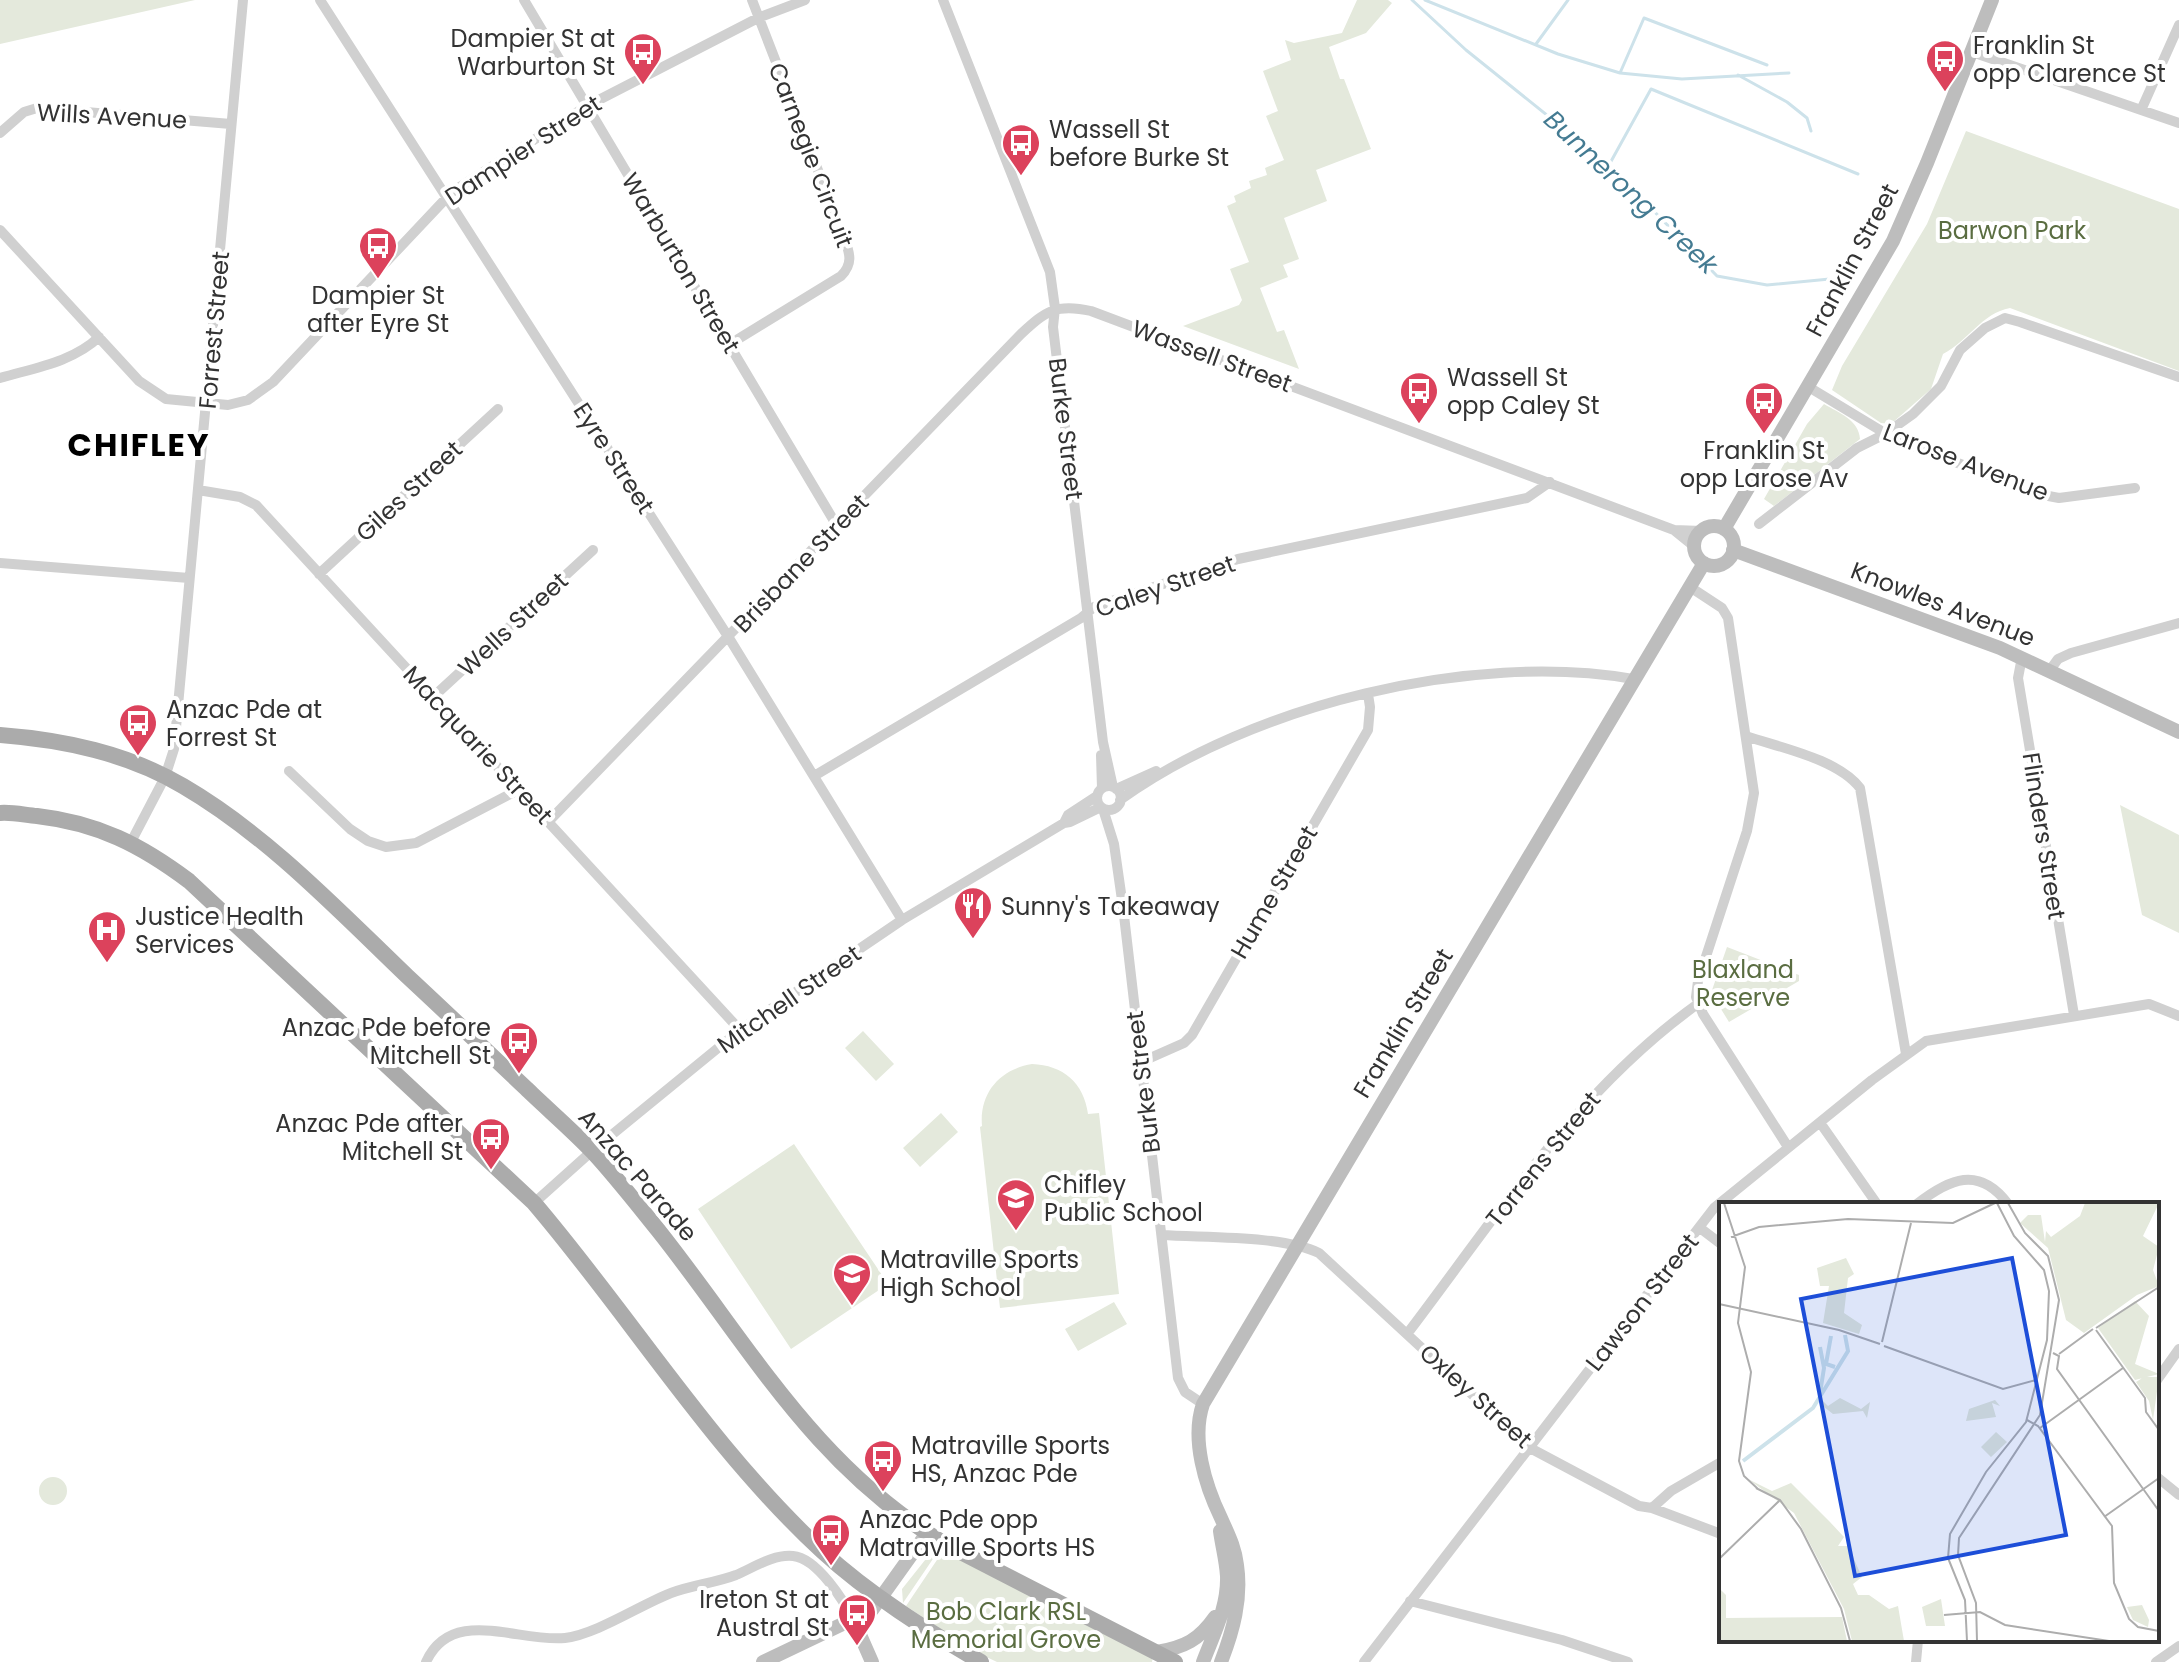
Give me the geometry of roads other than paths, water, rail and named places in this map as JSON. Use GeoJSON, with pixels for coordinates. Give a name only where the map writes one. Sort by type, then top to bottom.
{"type":"FeatureCollection","features":[{"type":"Feature","properties":{"kind":"main road","name":"Anzac Parade"},"geometry":{"type":"LineString","coordinates":[[0,735],[52,740],[110,753],[165,777],[221,810],[278,856],[592,1151],[662,1236],[781,1397],[813,1435],[865,1486],[927,1533],[1175,1662]]}},
{"type":"Feature","properties":{"kind":"main road"},"geometry":{"type":"LineString","coordinates":[[0,813],[54,818],[94,828],[131,842],[189,881],[534,1203],[740,1467],[824,1553],[882,1598],[981,1662]]}},
{"type":"Feature","properties":{"kind":"street","name":"Forrest Street"},"geometry":{"type":"LineString","coordinates":[[131,842],[165,777],[174,749],[243,0]]}},
{"type":"Feature","properties":{"kind":"street","name":"Eyre Street"},"geometry":{"type":"LineString","coordinates":[[320,0],[729,638],[902,920]]}},
{"type":"Feature","properties":{"kind":"street","name":"Warburton Street"},"geometry":{"type":"LineString","coordinates":[[524,0],[837,526]]}},
{"type":"Feature","properties":{"kind":"street","name":"Carnegie Circuit"},"geometry":{"type":"LineString","coordinates":[[730,344],[841,276],[850,264],[845,240],[752,0]]}},
{"type":"Feature","properties":{"kind":"street","name":"Dampier Street"},"geometry":{"type":"LineString","coordinates":[[208,404],[236,404],[259,394],[273,382],[447,196],[587,106],[758,18],[805,0]]}},
{"type":"Feature","properties":{"kind":"street"},"geometry":{"type":"LineString","coordinates":[[943,0],[1050,272],[1055,308]]}},
{"type":"Feature","properties":{"kind":"street","name":"Franklin Street"},"geometry":{"type":"LineString","coordinates":[[1724,529],[1893,241],[1992,0]]}},
{"type":"Feature","properties":{"kind":"street"},"geometry":{"type":"LineString","coordinates":[[2142,108],[2179,25]]}},
{"type":"Feature","properties":{"kind":"street"},"geometry":{"type":"LineString","coordinates":[[1972,52],[2179,123]]}},
{"type":"Feature","properties":{"kind":"street","name":"Wills Avenue"},"geometry":{"type":"LineString","coordinates":[[0,133],[24,112],[37,108],[231,124]]}},
{"type":"Feature","properties":{"kind":"street"},"geometry":{"type":"LineString","coordinates":[[0,230],[139,381],[153,392],[175,401],[208,404]]}},
{"type":"Feature","properties":{"kind":"street","name":"Wassell Street"},"geometry":{"type":"LineString","coordinates":[[1055,308],[1072,306],[1091,311],[1550,482],[1674,530],[1695,547]]}},
{"type":"Feature","properties":{"kind":"street","name":"Brisbane Street"},"geometry":{"type":"LineString","coordinates":[[549,821],[1021,334],[1055,308]]}},
{"type":"Feature","properties":{"kind":"street","name":"Burke Street"},"geometry":{"type":"LineString","coordinates":[[1055,308],[1053,327],[1107,790]]}},
{"type":"Feature","properties":{"kind":"street"},"geometry":{"type":"LineString","coordinates":[[1759,524],[1857,448],[1885,434],[1913,414],[1941,386],[1960,350],[1985,328],[2005,318],[2179,377]]}},
{"type":"Feature","properties":{"kind":"street"},"geometry":{"type":"LineString","coordinates":[[0,378],[70,357],[85,350],[99,337]]}},
{"type":"Feature","properties":{"kind":"street","name":"Larose Avenue"},"geometry":{"type":"LineString","coordinates":[[1807,386],[1885,434],[1936,457],[2038,494],[2059,498],[2135,488]]}},
{"type":"Feature","properties":{"kind":"street","name":"Giles Street"},"geometry":{"type":"LineString","coordinates":[[319,574],[498,409]]}},
{"type":"Feature","properties":{"kind":"street","name":"Caley Street"},"geometry":{"type":"LineString","coordinates":[[814,776],[1088,611],[1226,562],[1527,498],[1550,482]]}},
{"type":"Feature","properties":{"kind":"street","name":"Macquarie Street"},"geometry":{"type":"LineString","coordinates":[[198,490],[240,497],[256,505],[740,1030]]}},
{"type":"Feature","properties":{"kind":"street"},"geometry":{"type":"LineString","coordinates":[[1712,526],[1724,529],[1733,540],[1733,550],[1727,561],[1710,565],[1698,557],[1695,547],[1702,531],[1712,526]]}},
{"type":"Feature","properties":{"kind":"street","name":"Wassell Street"},"geometry":{"type":"LineString","coordinates":[[1674,530],[1702,531]]}},
{"type":"Feature","properties":{"kind":"street","name":"Wells Street"},"geometry":{"type":"LineString","coordinates":[[433,697],[593,550]]}},
{"type":"Feature","properties":{"kind":"street","name":"Knowles Avenue"},"geometry":{"type":"LineString","coordinates":[[1733,550],[2050,670],[2058,659],[2071,653],[2179,623]]}},
{"type":"Feature","properties":{"kind":"street"},"geometry":{"type":"LineString","coordinates":[[0,563],[189,578]]}},
{"type":"Feature","properties":{"kind":"street","name":"Franklin Street"},"geometry":{"type":"LineString","coordinates":[[1221,1662],[1235,1617],[1239,1581],[1234,1547],[1221,1519],[1201,1456],[1198,1426],[1203,1404],[1704,563]]}},
{"type":"Feature","properties":{"kind":"street"},"geometry":{"type":"LineString","coordinates":[[1690,587],[1726,612],[1754,793],[1747,831],[1698,981],[1696,997],[1788,1147]]}},
{"type":"Feature","properties":{"kind":"street","name":"Flinders Street"},"geometry":{"type":"LineString","coordinates":[[2022,657],[2018,678],[2074,1015]]}},
{"type":"Feature","properties":{"kind":"street"},"geometry":{"type":"LineString","coordinates":[[2050,670],[2179,732]]}},
{"type":"Feature","properties":{"kind":"street","name":"Mitchell Street"},"geometry":{"type":"LineString","coordinates":[[534,1203],[592,1151],[740,1030],[902,920],[1064,823],[1110,806],[1188,757],[1319,705],[1412,683],[1558,672],[1633,679]]}},
{"type":"Feature","properties":{"kind":"street","name":"Hume Street"},"geometry":{"type":"LineString","coordinates":[[1141,1062],[1184,1043],[1192,1035],[1368,730],[1368,694]]}},
{"type":"Feature","properties":{"kind":"street"},"geometry":{"type":"LineString","coordinates":[[1746,736],[1839,768],[1853,778],[1860,788],[1906,1054]]}},
{"type":"Feature","properties":{"kind":"street","name":"Mitchell Street"},"geometry":{"type":"LineString","coordinates":[[1064,823],[1068,815],[1107,790],[1169,768]]}},
{"type":"Feature","properties":{"kind":"street"},"geometry":{"type":"LineString","coordinates":[[289,771],[350,829],[368,841],[386,847],[416,843],[520,789]]}},
{"type":"Feature","properties":{"kind":"street"},"geometry":{"type":"LineString","coordinates":[[1107,790],[1110,806]]}},
{"type":"Feature","properties":{"kind":"street"},"geometry":{"type":"LineString","coordinates":[[1107,790],[1110,806]]}},
{"type":"Feature","properties":{"kind":"street","name":"Burke Street"},"geometry":{"type":"LineString","coordinates":[[1110,806],[1180,1386],[1203,1404]]}},
{"type":"Feature","properties":{"kind":"street","name":"Torrens Street"},"geometry":{"type":"LineString","coordinates":[[1407,1334],[1546,1150],[1603,1085],[1674,1020],[1699,1003]]}},
{"type":"Feature","properties":{"kind":"street","name":"Lawson Street"},"geometry":{"type":"LineString","coordinates":[[1721,1202],[1926,1041],[2149,1004],[2179,1016]]}},
{"type":"Feature","properties":{"kind":"street"},"geometry":{"type":"LineString","coordinates":[[1821,1124],[1876,1202]]}},
{"type":"Feature","properties":{"kind":"street"},"geometry":{"type":"LineString","coordinates":[[1920,1202],[1939,1187],[1967,1179],[1986,1184],[2007,1202]]}},
{"type":"Feature","properties":{"kind":"street","name":"Lawson Street"},"geometry":{"type":"LineString","coordinates":[[1364,1662],[1719,1204]]}},
{"type":"Feature","properties":{"kind":"street"},"geometry":{"type":"LineString","coordinates":[[1700,1228],[1719,1242]]}},
{"type":"Feature","properties":{"kind":"street"},"geometry":{"type":"LineString","coordinates":[[1162,1235],[1295,1246]]}},
{"type":"Feature","properties":{"kind":"street","name":"Oxley Street"},"geometry":{"type":"LineString","coordinates":[[1295,1246],[1319,1253],[1530,1448],[1639,1506],[1719,1533]]}},
{"type":"Feature","properties":{"kind":"street"},"geometry":{"type":"LineString","coordinates":[[2159,1377],[2179,1349]]}},
{"type":"Feature","properties":{"kind":"street"},"geometry":{"type":"LineString","coordinates":[[1652,1508],[1671,1491],[1719,1463]]}},
{"type":"Feature","properties":{"kind":"street"},"geometry":{"type":"LineString","coordinates":[[2159,1479],[2179,1495]]}},
{"type":"Feature","properties":{"kind":"street","name":"Franklin Street"},"geometry":{"type":"LineString","coordinates":[[1203,1662],[1224,1605],[1227,1576],[1220,1535],[1221,1519]]}},
{"type":"Feature","properties":{"kind":"street"},"geometry":{"type":"LineString","coordinates":[[763,1662],[872,1610],[927,1533]]}},
{"type":"Feature","properties":{"kind":"street"},"geometry":{"type":"LineString","coordinates":[[426,1662],[438,1644],[464,1630],[554,1639],[572,1637],[670,1593],[728,1578],[773,1559],[792,1555],[805,1559],[817,1569],[854,1621],[872,1662]]}},
{"type":"Feature","properties":{"kind":"street"},"geometry":{"type":"LineString","coordinates":[[1410,1601],[1562,1640],[1628,1662]]}},
{"type":"Feature","properties":{"kind":"street"},"geometry":{"type":"LineString","coordinates":[[1157,1652],[1184,1646],[1197,1639],[1224,1605]]}},
{"type":"Feature","properties":{"kind":"street"},"geometry":{"type":"LineString","coordinates":[[1916,1662],[1918,1642]]}},
{"type":"Feature","properties":{"kind":"street"},"geometry":{"type":"LineString","coordinates":[[2156,1662],[2179,1646]]}},
{"type":"Feature","properties":{"kind":"waterway","name":"Bunnerong Creek"},"geometry":{"type":"LineString","coordinates":[[1412,0],[1466,50],[1609,165],[1717,276],[1767,285],[1840,278]]}},
{"type":"Feature","properties":{"kind":"waterway"},"geometry":{"type":"LineString","coordinates":[[1425,0],[1558,54],[1620,73],[1682,79],[1789,73]]}},
{"type":"Feature","properties":{"kind":"waterway"},"geometry":{"type":"LineString","coordinates":[[1536,44],[1568,0]]}},
{"type":"Feature","properties":{"kind":"waterway"},"geometry":{"type":"LineString","coordinates":[[1620,73],[1644,18],[1767,65]]}},
{"type":"Feature","properties":{"kind":"waterway"},"geometry":{"type":"LineString","coordinates":[[1738,75],[1787,102],[1807,118],[1811,131]]}},
{"type":"Feature","properties":{"kind":"waterway"},"geometry":{"type":"LineString","coordinates":[[1609,165],[1651,89],[1858,174]]}},
{"type":"Feature","properties":{"kind":"place","name":"Dampier St at Warburton St"},"geometry":{"type":"Point","coordinates":[643,86]}},
{"type":"Feature","properties":{"kind":"place","name":"Franklin St opp Clarence St"},"geometry":{"type":"Point","coordinates":[1945,93]}},
{"type":"Feature","properties":{"kind":"place","name":"Wassell St before Burke St"},"geometry":{"type":"Point","coordinates":[1021,177]}},
{"type":"Feature","properties":{"kind":"place","name":"Dampier St after Eyre St"},"geometry":{"type":"Point","coordinates":[378,280]}},
{"type":"Feature","properties":{"kind":"place","name":"Wassell St opp Caley St"},"geometry":{"type":"Point","coordinates":[1419,425]}},
{"type":"Feature","properties":{"kind":"place","name":"Franklin St opp Larose Av"},"geometry":{"type":"Point","coordinates":[1764,435]}},
{"type":"Feature","properties":{"kind":"place","name":"Anzac Pde at Forrest St"},"geometry":{"type":"Point","coordinates":[138,757]}},
{"type":"Feature","properties":{"kind":"place","name":"Sunny's Takeaway"},"geometry":{"type":"Point","coordinates":[973,940]}},
{"type":"Feature","properties":{"kind":"place","name":"Justice Health Services"},"geometry":{"type":"Point","coordinates":[107,964]}},
{"type":"Feature","properties":{"kind":"place","name":"Anzac Pde before Mitchell St"},"geometry":{"type":"Point","coordinates":[519,1075]}},
{"type":"Feature","properties":{"kind":"place","name":"Anzac Pde after Mitchell St"},"geometry":{"type":"Point","coordinates":[491,1171]}},
{"type":"Feature","properties":{"kind":"place","name":"Chifley Public School"},"geometry":{"type":"Point","coordinates":[1016,1232]}},
{"type":"Feature","properties":{"kind":"place","name":"Matraville Sports High School"},"geometry":{"type":"Point","coordinates":[852,1307]}},
{"type":"Feature","properties":{"kind":"place","name":"Matraville Sports HS, Anzac Pde"},"geometry":{"type":"Point","coordinates":[883,1493]}},
{"type":"Feature","properties":{"kind":"place","name":"Anzac Pde opp Matraville Sports HS"},"geometry":{"type":"Point","coordinates":[831,1567]}},
{"type":"Feature","properties":{"kind":"place","name":"Ireton St at Austral St"},"geometry":{"type":"Point","coordinates":[857,1647]}},
{"type":"Feature","properties":{"kind":"district","name":"CHIFLEY"},"geometry":{"type":"Point","coordinates":[139,444]}},
{"type":"Feature","properties":{"kind":"park label","name":"Barwon Park"},"geometry":{"type":"Point","coordinates":[2012,230]}},
{"type":"Feature","properties":{"kind":"park label","name":"Blaxland Reserve"},"geometry":{"type":"Point","coordinates":[1743,983]}},
{"type":"Feature","properties":{"kind":"park label","name":"Bob Clark RSL Memorial Grove"},"geometry":{"type":"Point","coordinates":[1006,1625]}}]}
